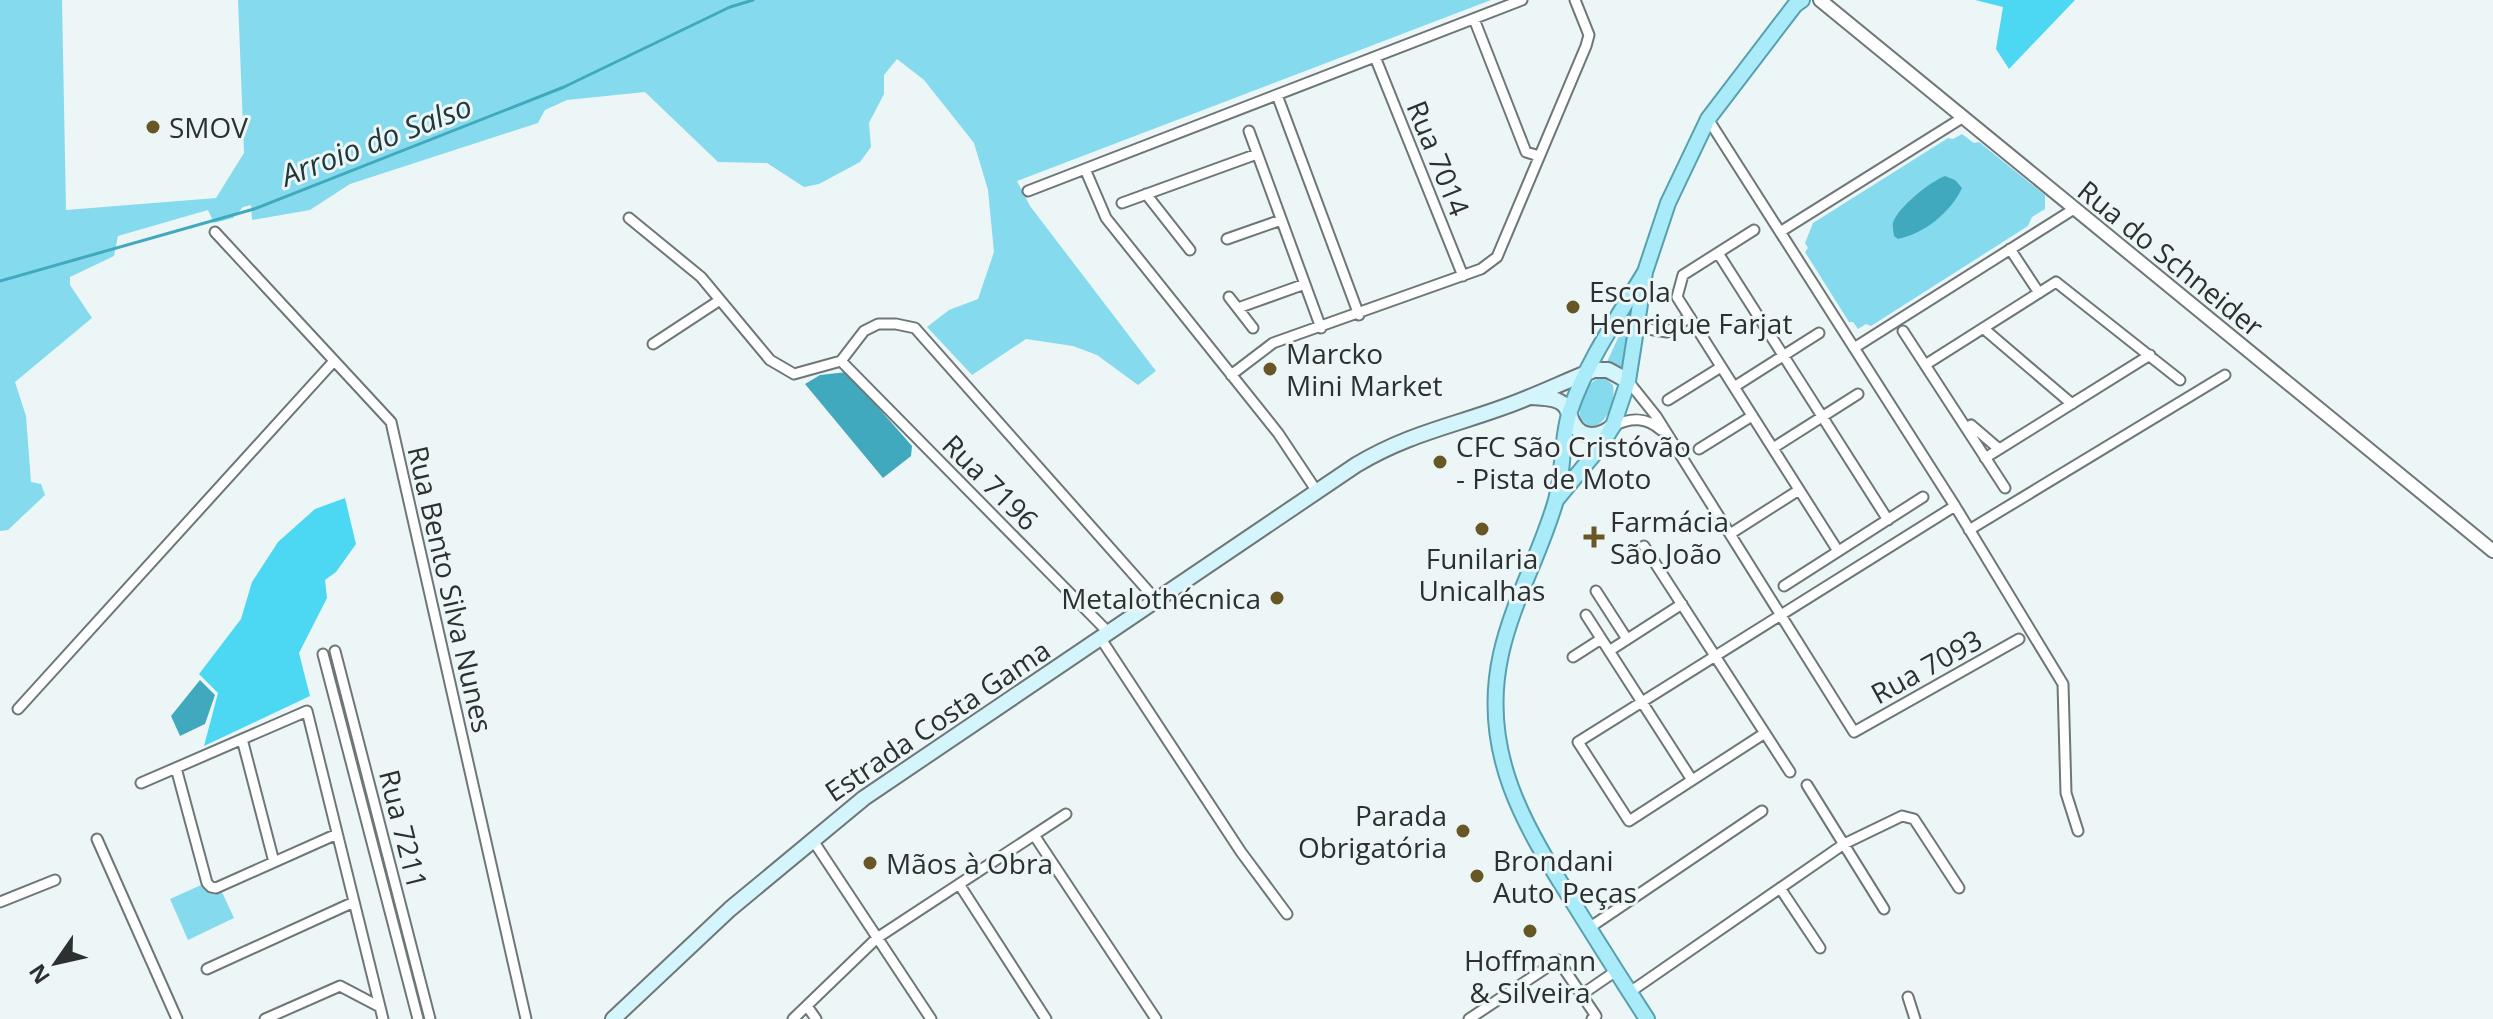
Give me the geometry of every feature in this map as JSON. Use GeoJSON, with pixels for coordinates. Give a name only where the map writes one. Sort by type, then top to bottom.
{"type":"FeatureCollection","features":[{"type":"Feature","properties":{"kind":"main road"},"geometry":{"type":"LineString","coordinates":[[1557,499],[1600,447],[1613,426],[1628,381],[1645,272],[1668,203],[1708,119],[1798,2]]}},
{"type":"Feature","properties":{"kind":"main road"},"geometry":{"type":"LineString","coordinates":[[1645,272],[1585,373],[1569,414],[1557,499],[1512,612],[1496,683],[1497,738],[1510,789],[1524,821],[1647,1019]]}},
{"type":"Feature","properties":{"kind":"main road"},"geometry":{"type":"LineString","coordinates":[[1585,373],[1608,370],[1628,381]]}},
{"type":"Feature","properties":{"kind":"main road","name":"Estrada Costa Gama"},"geometry":{"type":"LineString","coordinates":[[613,1019],[730,909],[864,798],[1316,490],[1386,447],[1532,397],[1585,373]]}},
{"type":"Feature","properties":{"kind":"main road"},"geometry":{"type":"LineString","coordinates":[[1532,397],[1559,401],[1575,427],[1587,435],[1601,434],[1613,426]]}},
{"type":"Feature","properties":{"kind":"street"},"geometry":{"type":"LineString","coordinates":[[1028,191],[1522,0]]}},
{"type":"Feature","properties":{"kind":"street"},"geometry":{"type":"LineString","coordinates":[[1231,375],[1273,343],[1463,276],[1481,269],[1497,257],[1586,46],[1589,35],[1575,0]]}},
{"type":"Feature","properties":{"kind":"street","name":"Rua do Schneider"},"geometry":{"type":"LineString","coordinates":[[1820,0],[2493,551]]}},
{"type":"Feature","properties":{"kind":"street"},"geometry":{"type":"LineString","coordinates":[[1474,19],[1526,152],[1539,156]]}},
{"type":"Feature","properties":{"kind":"street","name":"Rua 7014"},"geometry":{"type":"LineString","coordinates":[[1375,57],[1463,276]]}},
{"type":"Feature","properties":{"kind":"street"},"geometry":{"type":"LineString","coordinates":[[1277,95],[1359,315]]}},
{"type":"Feature","properties":{"kind":"street"},"geometry":{"type":"LineString","coordinates":[[1780,232],[1962,118]]}},
{"type":"Feature","properties":{"kind":"street"},"geometry":{"type":"LineString","coordinates":[[1708,119],[1955,506],[2063,684],[2066,793],[2078,831]]}},
{"type":"Feature","properties":{"kind":"street"},"geometry":{"type":"LineString","coordinates":[[1249,131],[1321,328]]}},
{"type":"Feature","properties":{"kind":"street"},"geometry":{"type":"LineString","coordinates":[[1122,203],[1257,154]]}},
{"type":"Feature","properties":{"kind":"street"},"geometry":{"type":"LineString","coordinates":[[1085,169],[1106,218],[1278,433],[1316,490]]}},
{"type":"Feature","properties":{"kind":"street"},"geometry":{"type":"LineString","coordinates":[[1146,194],[1190,250]]}},
{"type":"Feature","properties":{"kind":"street"},"geometry":{"type":"LineString","coordinates":[[1854,348],[2074,209]]}},
{"type":"Feature","properties":{"kind":"street"},"geometry":{"type":"LineString","coordinates":[[629,218],[687,264],[782,370],[794,374],[805,373],[841,361],[864,331],[878,324],[915,328],[1157,601]]}},
{"type":"Feature","properties":{"kind":"street"},"geometry":{"type":"LineString","coordinates":[[1227,239],[1281,220]]}},
{"type":"Feature","properties":{"kind":"street"},"geometry":{"type":"LineString","coordinates":[[1754,230],[1683,275],[1677,297],[1838,551]]}},
{"type":"Feature","properties":{"kind":"street","name":"Rua Bento Silva Nunes"},"geometry":{"type":"LineString","coordinates":[[215,232],[391,422],[526,1019]]}},
{"type":"Feature","properties":{"kind":"street"},"geometry":{"type":"LineString","coordinates":[[2010,249],[2039,293]]}},
{"type":"Feature","properties":{"kind":"street"},"geometry":{"type":"LineString","coordinates":[[1718,253],[1888,520]]}},
{"type":"Feature","properties":{"kind":"street"},"geometry":{"type":"LineString","coordinates":[[1925,365],[2056,282],[2180,380]]}},
{"type":"Feature","properties":{"kind":"street"},"geometry":{"type":"LineString","coordinates":[[1238,308],[1305,284]]}},
{"type":"Feature","properties":{"kind":"street"},"geometry":{"type":"LineString","coordinates":[[1229,297],[1253,328]]}},
{"type":"Feature","properties":{"kind":"street"},"geometry":{"type":"LineString","coordinates":[[653,344],[720,300]]}},
{"type":"Feature","properties":{"kind":"street"},"geometry":{"type":"LineString","coordinates":[[1635,327],[1667,332],[1690,317]]}},
{"type":"Feature","properties":{"kind":"street"},"geometry":{"type":"LineString","coordinates":[[1983,328],[2072,404]]}},
{"type":"Feature","properties":{"kind":"street"},"geometry":{"type":"LineString","coordinates":[[1903,331],[2005,488]]}},
{"type":"Feature","properties":{"kind":"street"},"geometry":{"type":"LineString","coordinates":[[1734,387],[1819,333]]}},
{"type":"Feature","properties":{"kind":"street"},"geometry":{"type":"LineString","coordinates":[[1985,458],[2150,355]]}},
{"type":"Feature","properties":{"kind":"street"},"geometry":{"type":"LineString","coordinates":[[18,709],[334,361]]}},
{"type":"Feature","properties":{"kind":"street","name":"Rua 7196"},"geometry":{"type":"LineString","coordinates":[[841,361],[1105,636],[1241,852],[1287,914]]}},
{"type":"Feature","properties":{"kind":"street"},"geometry":{"type":"LineString","coordinates":[[1668,400],[1721,367]]}},
{"type":"Feature","properties":{"kind":"street"},"geometry":{"type":"LineString","coordinates":[[1969,530],[2225,375]]}},
{"type":"Feature","properties":{"kind":"street"},"geometry":{"type":"LineString","coordinates":[[1628,381],[1643,398],[1781,615]]}},
{"type":"Feature","properties":{"kind":"street"},"geometry":{"type":"LineString","coordinates":[[1773,448],[1858,394]]}},
{"type":"Feature","properties":{"kind":"street"},"geometry":{"type":"LineString","coordinates":[[1699,449],[1752,416]]}},
{"type":"Feature","properties":{"kind":"street"},"geometry":{"type":"LineString","coordinates":[[1613,426],[1625,420],[1647,421],[1669,438]]}},
{"type":"Feature","properties":{"kind":"street"},"geometry":{"type":"LineString","coordinates":[[1966,428],[1971,425],[1999,449]]}},
{"type":"Feature","properties":{"kind":"street"},"geometry":{"type":"LineString","coordinates":[[1730,534],[1799,490]]}},
{"type":"Feature","properties":{"kind":"street"},"geometry":{"type":"LineString","coordinates":[[1784,586],[1923,497]]}},
{"type":"Feature","properties":{"kind":"street"},"geometry":{"type":"LineString","coordinates":[[1765,733],[1629,821],[1578,742],[1955,506]]}},
{"type":"Feature","properties":{"kind":"street"},"geometry":{"type":"LineString","coordinates":[[1644,546],[1790,772]]}},
{"type":"Feature","properties":{"kind":"street"},"geometry":{"type":"LineString","coordinates":[[1596,591],[1627,639]]}},
{"type":"Feature","properties":{"kind":"street"},"geometry":{"type":"LineString","coordinates":[[1609,651],[1682,604]]}},
{"type":"Feature","properties":{"kind":"street"},"geometry":{"type":"LineString","coordinates":[[1586,615],[1692,780]]}},
{"type":"Feature","properties":{"kind":"street","name":"Rua 7093"},"geometry":{"type":"LineString","coordinates":[[1781,615],[1854,732],[2019,639]]}},
{"type":"Feature","properties":{"kind":"street"},"geometry":{"type":"LineString","coordinates":[[1573,657],[1601,639]]}},
{"type":"Feature","properties":{"kind":"street","name":"Rua 7211"},"geometry":{"type":"LineString","coordinates":[[335,651],[430,1019]]}},
{"type":"Feature","properties":{"kind":"street"},"geometry":{"type":"LineString","coordinates":[[323,654],[418,1019]]}},
{"type":"Feature","properties":{"kind":"street"},"geometry":{"type":"LineString","coordinates":[[141,783],[307,711],[383,1019]]}},
{"type":"Feature","properties":{"kind":"street"},"geometry":{"type":"LineString","coordinates":[[242,739],[274,862]]}},
{"type":"Feature","properties":{"kind":"street"},"geometry":{"type":"LineString","coordinates":[[176,768],[207,883],[211,887],[216,888],[337,834]]}},
{"type":"Feature","properties":{"kind":"street"},"geometry":{"type":"LineString","coordinates":[[1807,785],[1884,909]]}},
{"type":"Feature","properties":{"kind":"street"},"geometry":{"type":"LineString","coordinates":[[1589,928],[1762,811]]}},
{"type":"Feature","properties":{"kind":"street"},"geometry":{"type":"LineString","coordinates":[[793,1019],[877,938],[1066,814]]}},
{"type":"Feature","properties":{"kind":"street"},"geometry":{"type":"LineString","coordinates":[[1630,992],[1844,844],[1902,816],[1914,819],[1959,888]]}},
{"type":"Feature","properties":{"kind":"street"},"geometry":{"type":"LineString","coordinates":[[1034,835],[1156,1019]]}},
{"type":"Feature","properties":{"kind":"street"},"geometry":{"type":"LineString","coordinates":[[97,839],[177,1019]]}},
{"type":"Feature","properties":{"kind":"street"},"geometry":{"type":"LineString","coordinates":[[812,839],[931,1019]]}},
{"type":"Feature","properties":{"kind":"street"},"geometry":{"type":"LineString","coordinates":[[0,902],[55,880]]}},
{"type":"Feature","properties":{"kind":"street"},"geometry":{"type":"LineString","coordinates":[[959,884],[1046,1019]]}},
{"type":"Feature","properties":{"kind":"street"},"geometry":{"type":"LineString","coordinates":[[1780,888],[1820,948]]}},
{"type":"Feature","properties":{"kind":"street"},"geometry":{"type":"LineString","coordinates":[[207,969],[354,902]]}},
{"type":"Feature","properties":{"kind":"street"},"geometry":{"type":"LineString","coordinates":[[1469,1019],[1558,960],[1596,1016],[1592,1019]]}},
{"type":"Feature","properties":{"kind":"street"},"geometry":{"type":"LineString","coordinates":[[1581,995],[1616,971]]}},
{"type":"Feature","properties":{"kind":"street"},"geometry":{"type":"LineString","coordinates":[[357,995],[374,982]]}},
{"type":"Feature","properties":{"kind":"street"},"geometry":{"type":"LineString","coordinates":[[265,1019],[340,986],[380,1007]]}},
{"type":"Feature","properties":{"kind":"street"},"geometry":{"type":"LineString","coordinates":[[1908,997],[1915,1019]]}},
{"type":"Feature","properties":{"kind":"street"},"geometry":{"type":"LineString","coordinates":[[807,1006],[816,1019]]}},
{"type":"Feature","properties":{"kind":"shaded area"},"geometry":{"type":"Polygon","coordinates":[[[0,0],[62,0],[66,210],[216,198],[244,153],[238,0],[1491,0],[1017,181],[1030,206],[1156,371],[1138,385],[1097,355],[1073,346],[1026,339],[972,375],[927,327],[949,310],[978,299],[994,252],[988,190],[974,143],[924,80],[897,59],[884,75],[884,94],[869,123],[871,147],[860,162],[819,184],[804,187],[767,163],[718,162],[645,92],[567,100],[545,110],[538,123],[350,184],[310,210],[252,220],[251,205],[243,207],[233,218],[214,223],[208,210],[118,236],[114,256],[70,277],[70,285],[92,318],[15,382],[26,416],[31,482],[41,484],[45,495],[8,530],[0,531],[0,0]]]}},
{"type":"Feature","properties":{"kind":"shaded area"},"geometry":{"type":"Polygon","coordinates":[[[1975,0],[2075,0],[2009,69],[1996,49],[2003,7],[1975,0]]]}},
{"type":"Feature","properties":{"kind":"shaded area"},"geometry":{"type":"Polygon","coordinates":[[[1962,134],[1974,143],[1979,142],[2045,195],[2045,209],[2032,217],[2028,226],[1871,326],[1866,324],[1858,329],[1853,322],[1849,322],[1805,252],[1813,223],[1948,138],[1962,134]]]}},
{"type":"Feature","properties":{"kind":"shaded area"},"geometry":{"type":"Polygon","coordinates":[[[1945,176],[1955,180],[1962,188],[1951,205],[1936,221],[1917,232],[1898,239],[1894,236],[1893,223],[1901,210],[1923,189],[1945,176]]]}},
{"type":"Feature","properties":{"kind":"shaded area"},"geometry":{"type":"Polygon","coordinates":[[[1628,316],[1634,317],[1623,370],[1606,364],[1628,316]]]}},
{"type":"Feature","properties":{"kind":"shaded area"},"geometry":{"type":"Polygon","coordinates":[[[847,372],[912,446],[911,456],[883,478],[805,384],[820,375],[847,372]]]}},
{"type":"Feature","properties":{"kind":"shaded area"},"geometry":{"type":"Polygon","coordinates":[[[1604,377],[1613,385],[1612,405],[1601,422],[1590,427],[1580,419],[1582,399],[1593,382],[1604,377]]]}},
{"type":"Feature","properties":{"kind":"shaded area"},"geometry":{"type":"Polygon","coordinates":[[[345,498],[356,544],[336,572],[325,580],[327,598],[299,653],[310,696],[204,746],[218,693],[199,674],[241,619],[252,582],[278,542],[315,509],[345,498]]]}},
{"type":"Feature","properties":{"kind":"shaded area"},"geometry":{"type":"Polygon","coordinates":[[[200,680],[215,695],[205,724],[180,736],[171,716],[200,680]]]}},
{"type":"Feature","properties":{"kind":"shaded area"},"geometry":{"type":"Polygon","coordinates":[[[201,885],[210,892],[222,892],[234,918],[188,940],[170,899],[201,885]]]}},
{"type":"Feature","properties":{"kind":"waterway","name":"Arroio do Salso"},"geometry":{"type":"LineString","coordinates":[[0,281],[254,209],[564,87],[730,7],[753,0]]}},
{"type":"Feature","properties":{"kind":"place","name":"SMOV"},"geometry":{"type":"Point","coordinates":[153,127]}},
{"type":"Feature","properties":{"kind":"place","name":"Escola Henrique Farjat"},"geometry":{"type":"Point","coordinates":[1573,307]}},
{"type":"Feature","properties":{"kind":"place","name":"Marcko Mini Market"},"geometry":{"type":"Point","coordinates":[1270,369]}},
{"type":"Feature","properties":{"kind":"place","name":"CFC São Cristóvão - Pista de Moto"},"geometry":{"type":"Point","coordinates":[1440,462]}},
{"type":"Feature","properties":{"kind":"place","name":"Funilaria Unicalhas"},"geometry":{"type":"Point","coordinates":[1482,529]}},
{"type":"Feature","properties":{"kind":"place","name":"Farmácia São João"},"geometry":{"type":"Point","coordinates":[1594,537]}},
{"type":"Feature","properties":{"kind":"place","name":"Metalothécnica"},"geometry":{"type":"Point","coordinates":[1277,598]}},
{"type":"Feature","properties":{"kind":"place","name":"Parada Obrigatória"},"geometry":{"type":"Point","coordinates":[1463,831]}},
{"type":"Feature","properties":{"kind":"place","name":"Mãos à Obra"},"geometry":{"type":"Point","coordinates":[870,863]}},
{"type":"Feature","properties":{"kind":"place","name":"Brondani Auto Peças"},"geometry":{"type":"Point","coordinates":[1477,876]}},
{"type":"Feature","properties":{"kind":"place","name":"Hoffmann & Silveira"},"geometry":{"type":"Point","coordinates":[1530,931]}}]}
